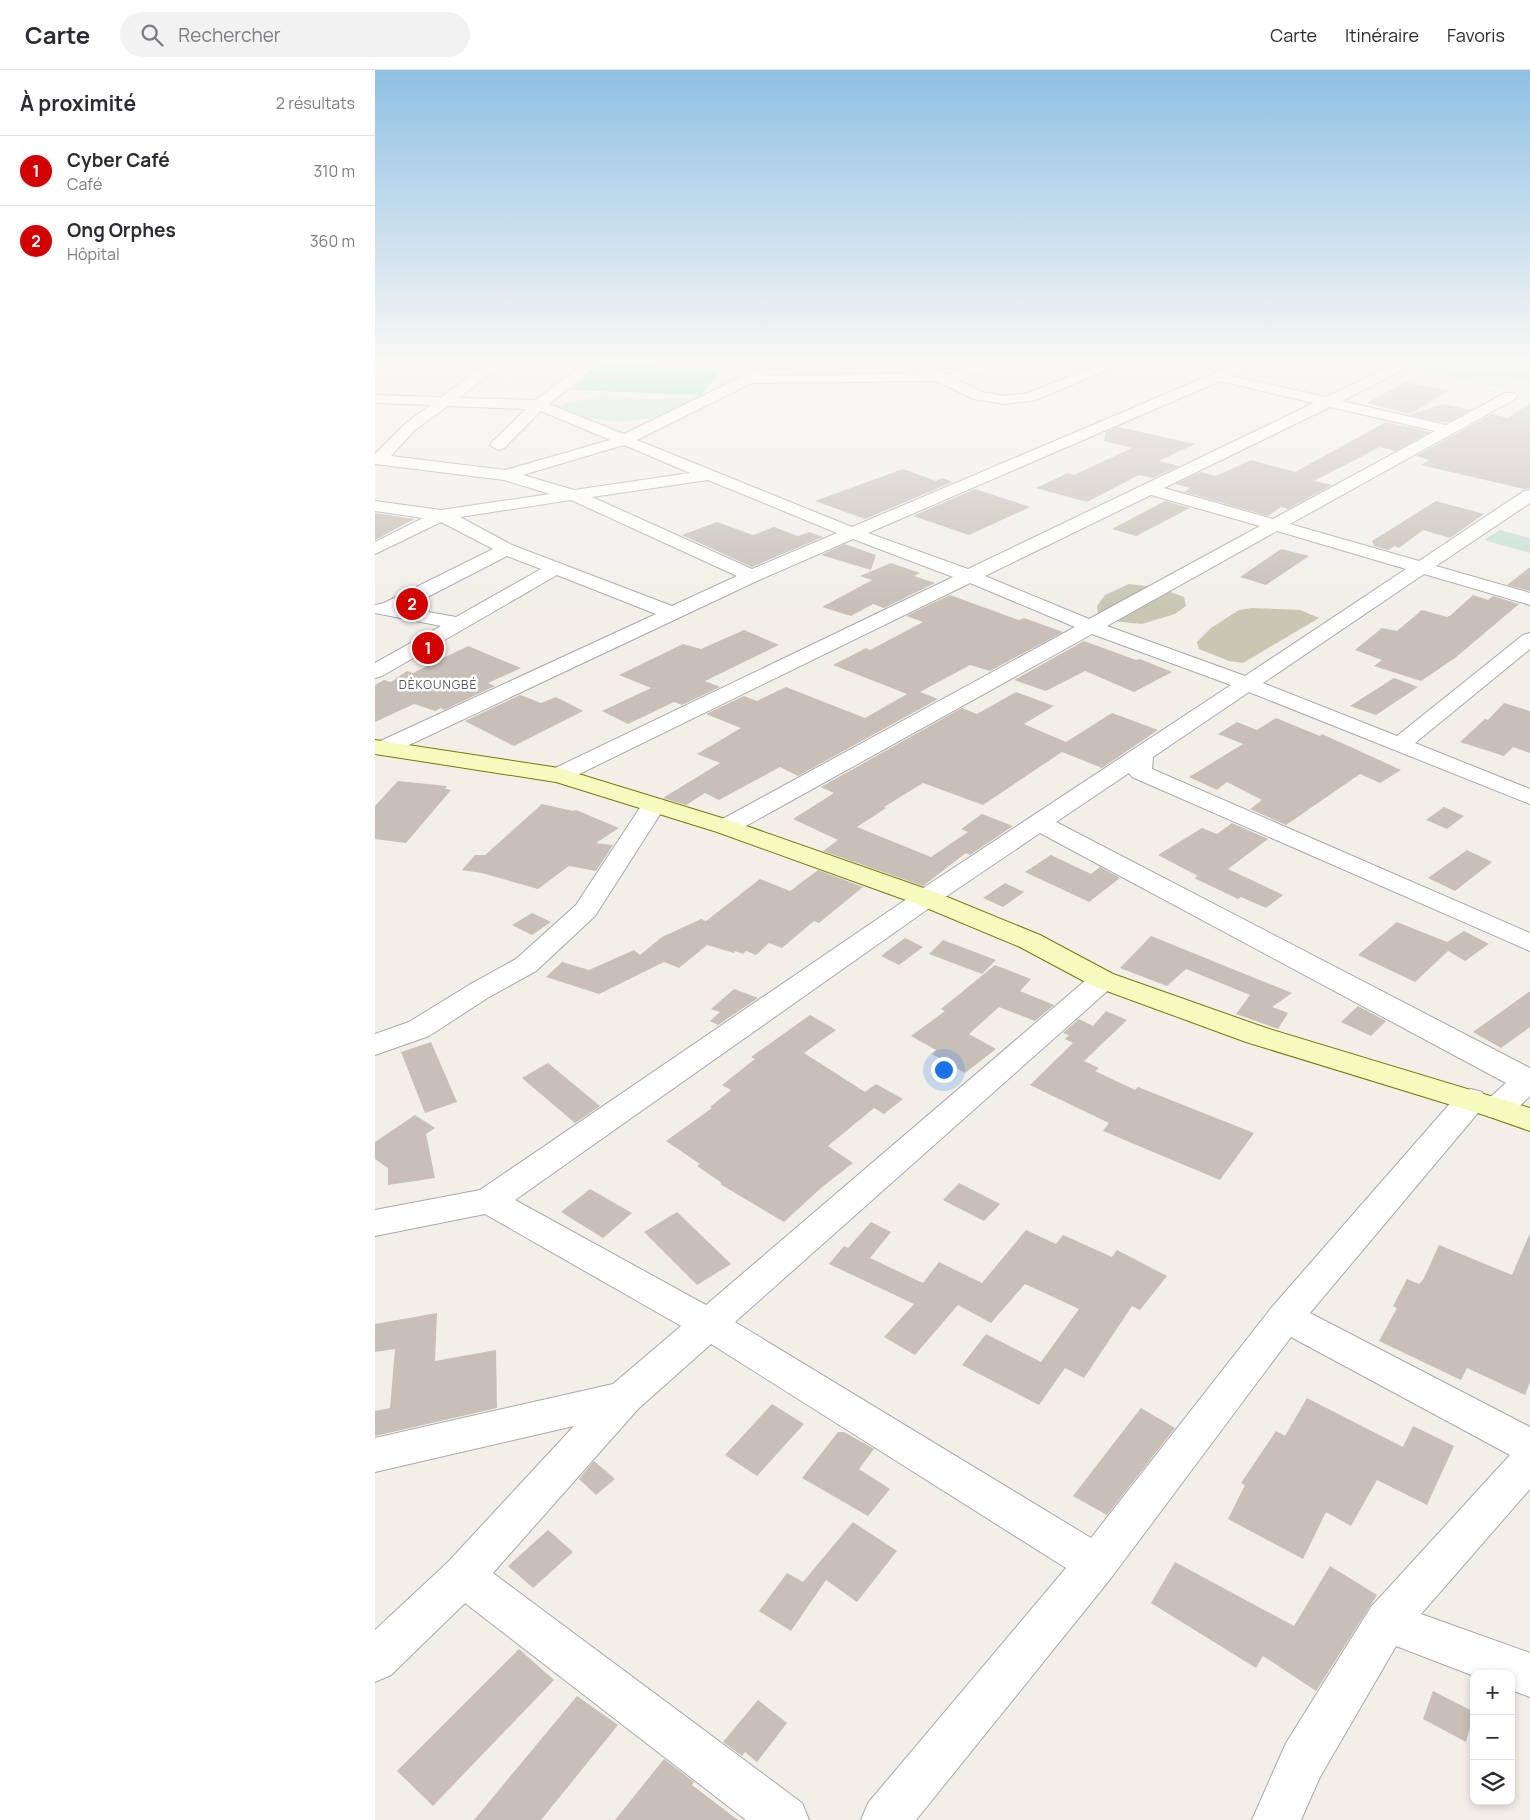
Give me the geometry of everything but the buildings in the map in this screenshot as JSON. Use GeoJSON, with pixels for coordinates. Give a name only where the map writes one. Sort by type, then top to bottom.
{"type":"FeatureCollection","features":[{"type":"Feature","properties":{"kind":"street"},"geometry":{"type":"LineString","coordinates":[[377,459],[393,444]]}},
{"type":"Feature","properties":{"kind":"street"},"geometry":{"type":"LineString","coordinates":[[506,476],[610,444]]}},
{"type":"Feature","properties":{"kind":"street"},"geometry":{"type":"LineString","coordinates":[[631,444],[851,533],[969,576],[1091,627],[1248,684],[1530,798]]}},
{"type":"Feature","properties":{"kind":"street"},"geometry":{"type":"LineString","coordinates":[[380,748],[752,576],[1062,444]]}},
{"type":"Feature","properties":{"kind":"street"},"geometry":{"type":"LineString","coordinates":[[559,775],[1242,444]]}},
{"type":"Feature","properties":{"kind":"street"},"geometry":{"type":"LineString","coordinates":[[725,827],[1424,444]]}},
{"type":"Feature","properties":{"kind":"street"},"geometry":{"type":"LineString","coordinates":[[377,459],[506,476],[573,495],[752,576]]}},
{"type":"Feature","properties":{"kind":"street"},"geometry":{"type":"LineString","coordinates":[[375,506],[441,515],[710,475]]}},
{"type":"Feature","properties":{"kind":"street"},"geometry":{"type":"LineString","coordinates":[[1149,489],[1530,598]]}},
{"type":"Feature","properties":{"kind":"street"},"geometry":{"type":"LineString","coordinates":[[375,1223],[489,1201],[926,898],[1530,495]]}},
{"type":"Feature","properties":{"kind":"street"},"geometry":{"type":"LineString","coordinates":[[375,548],[441,515]]}},
{"type":"Feature","properties":{"kind":"street"},"geometry":{"type":"LineString","coordinates":[[441,515],[489,538],[506,549],[557,567],[672,613]]}},
{"type":"Feature","properties":{"kind":"street"},"geometry":{"type":"LineString","coordinates":[[381,609],[506,549]]}},
{"type":"Feature","properties":{"kind":"street"},"geometry":{"type":"LineString","coordinates":[[375,672],[557,567]]}},
{"type":"Feature","properties":{"kind":"street"},"geometry":{"type":"LineString","coordinates":[[381,609],[457,623]]}},
{"type":"Feature","properties":{"kind":"street"},"geometry":{"type":"LineString","coordinates":[[1399,745],[1530,639]]}},
{"type":"Feature","properties":{"kind":"street"},"geometry":{"type":"LineString","coordinates":[[380,748],[559,775],[725,827],[926,898],[1030,941],[1103,980],[1256,1035],[1485,1104],[1530,1120]]}},
{"type":"Feature","properties":{"kind":"street"},"geometry":{"type":"LineString","coordinates":[[1142,754],[1140,772],[1530,943]]}},
{"type":"Feature","properties":{"kind":"street"},"geometry":{"type":"LineString","coordinates":[[375,1045],[419,1029],[479,991],[526,965],[586,910],[654,805]]}},
{"type":"Feature","properties":{"kind":"street"},"geometry":{"type":"LineString","coordinates":[[1039,823],[1528,1079]]}},
{"type":"Feature","properties":{"kind":"street"},"geometry":{"type":"LineString","coordinates":[[375,1660],[463,1576],[624,1398],[710,1325],[1103,980]]}},
{"type":"Feature","properties":{"kind":"street"},"geometry":{"type":"LineString","coordinates":[[885,1820],[1096,1564],[1285,1317],[1485,1104],[1528,1079]]}},
{"type":"Feature","properties":{"kind":"street"},"geometry":{"type":"LineString","coordinates":[[489,1201],[710,1325],[1096,1564]]}},
{"type":"Feature","properties":{"kind":"street"},"geometry":{"type":"LineString","coordinates":[[1285,1317],[1530,1446]]}},
{"type":"Feature","properties":{"kind":"street"},"geometry":{"type":"LineString","coordinates":[[375,1455],[624,1398]]}},
{"type":"Feature","properties":{"kind":"street"},"geometry":{"type":"LineString","coordinates":[[1276,1820],[1303,1760],[1386,1622],[1530,1461]]}},
{"type":"Feature","properties":{"kind":"street"},"geometry":{"type":"LineString","coordinates":[[463,1576],[785,1820]]}},
{"type":"Feature","properties":{"kind":"street"},"geometry":{"type":"LineString","coordinates":[[1386,1622],[1530,1675]]}},
{"type":"Feature","properties":{"kind":"shaded area"},"geometry":{"type":"Polygon","coordinates":[[[1500,530],[1530,538],[1530,553],[1484,540],[1500,530]]]}},
{"type":"Feature","properties":{"kind":"shaded area"},"geometry":{"type":"Polygon","coordinates":[[[1129,584],[1157,587],[1184,597],[1186,606],[1175,614],[1142,624],[1112,621],[1098,614],[1097,606],[1105,595],[1129,584]]]}},
{"type":"Feature","properties":{"kind":"shaded area"},"geometry":{"type":"Polygon","coordinates":[[[1252,608],[1300,610],[1319,618],[1243,663],[1229,661],[1199,649],[1197,642],[1211,628],[1239,610],[1252,608]]]}},
{"type":"Feature","properties":{"kind":"place","name":"Ong Orphes"},"geometry":{"type":"Point","coordinates":[412,604]}},
{"type":"Feature","properties":{"kind":"place","name":"Cyber Café"},"geometry":{"type":"Point","coordinates":[428,648]}},
{"type":"Feature","properties":{"kind":"district","name":"DÈKOUNGBÉ"},"geometry":{"type":"Point","coordinates":[438,685]}}]}
